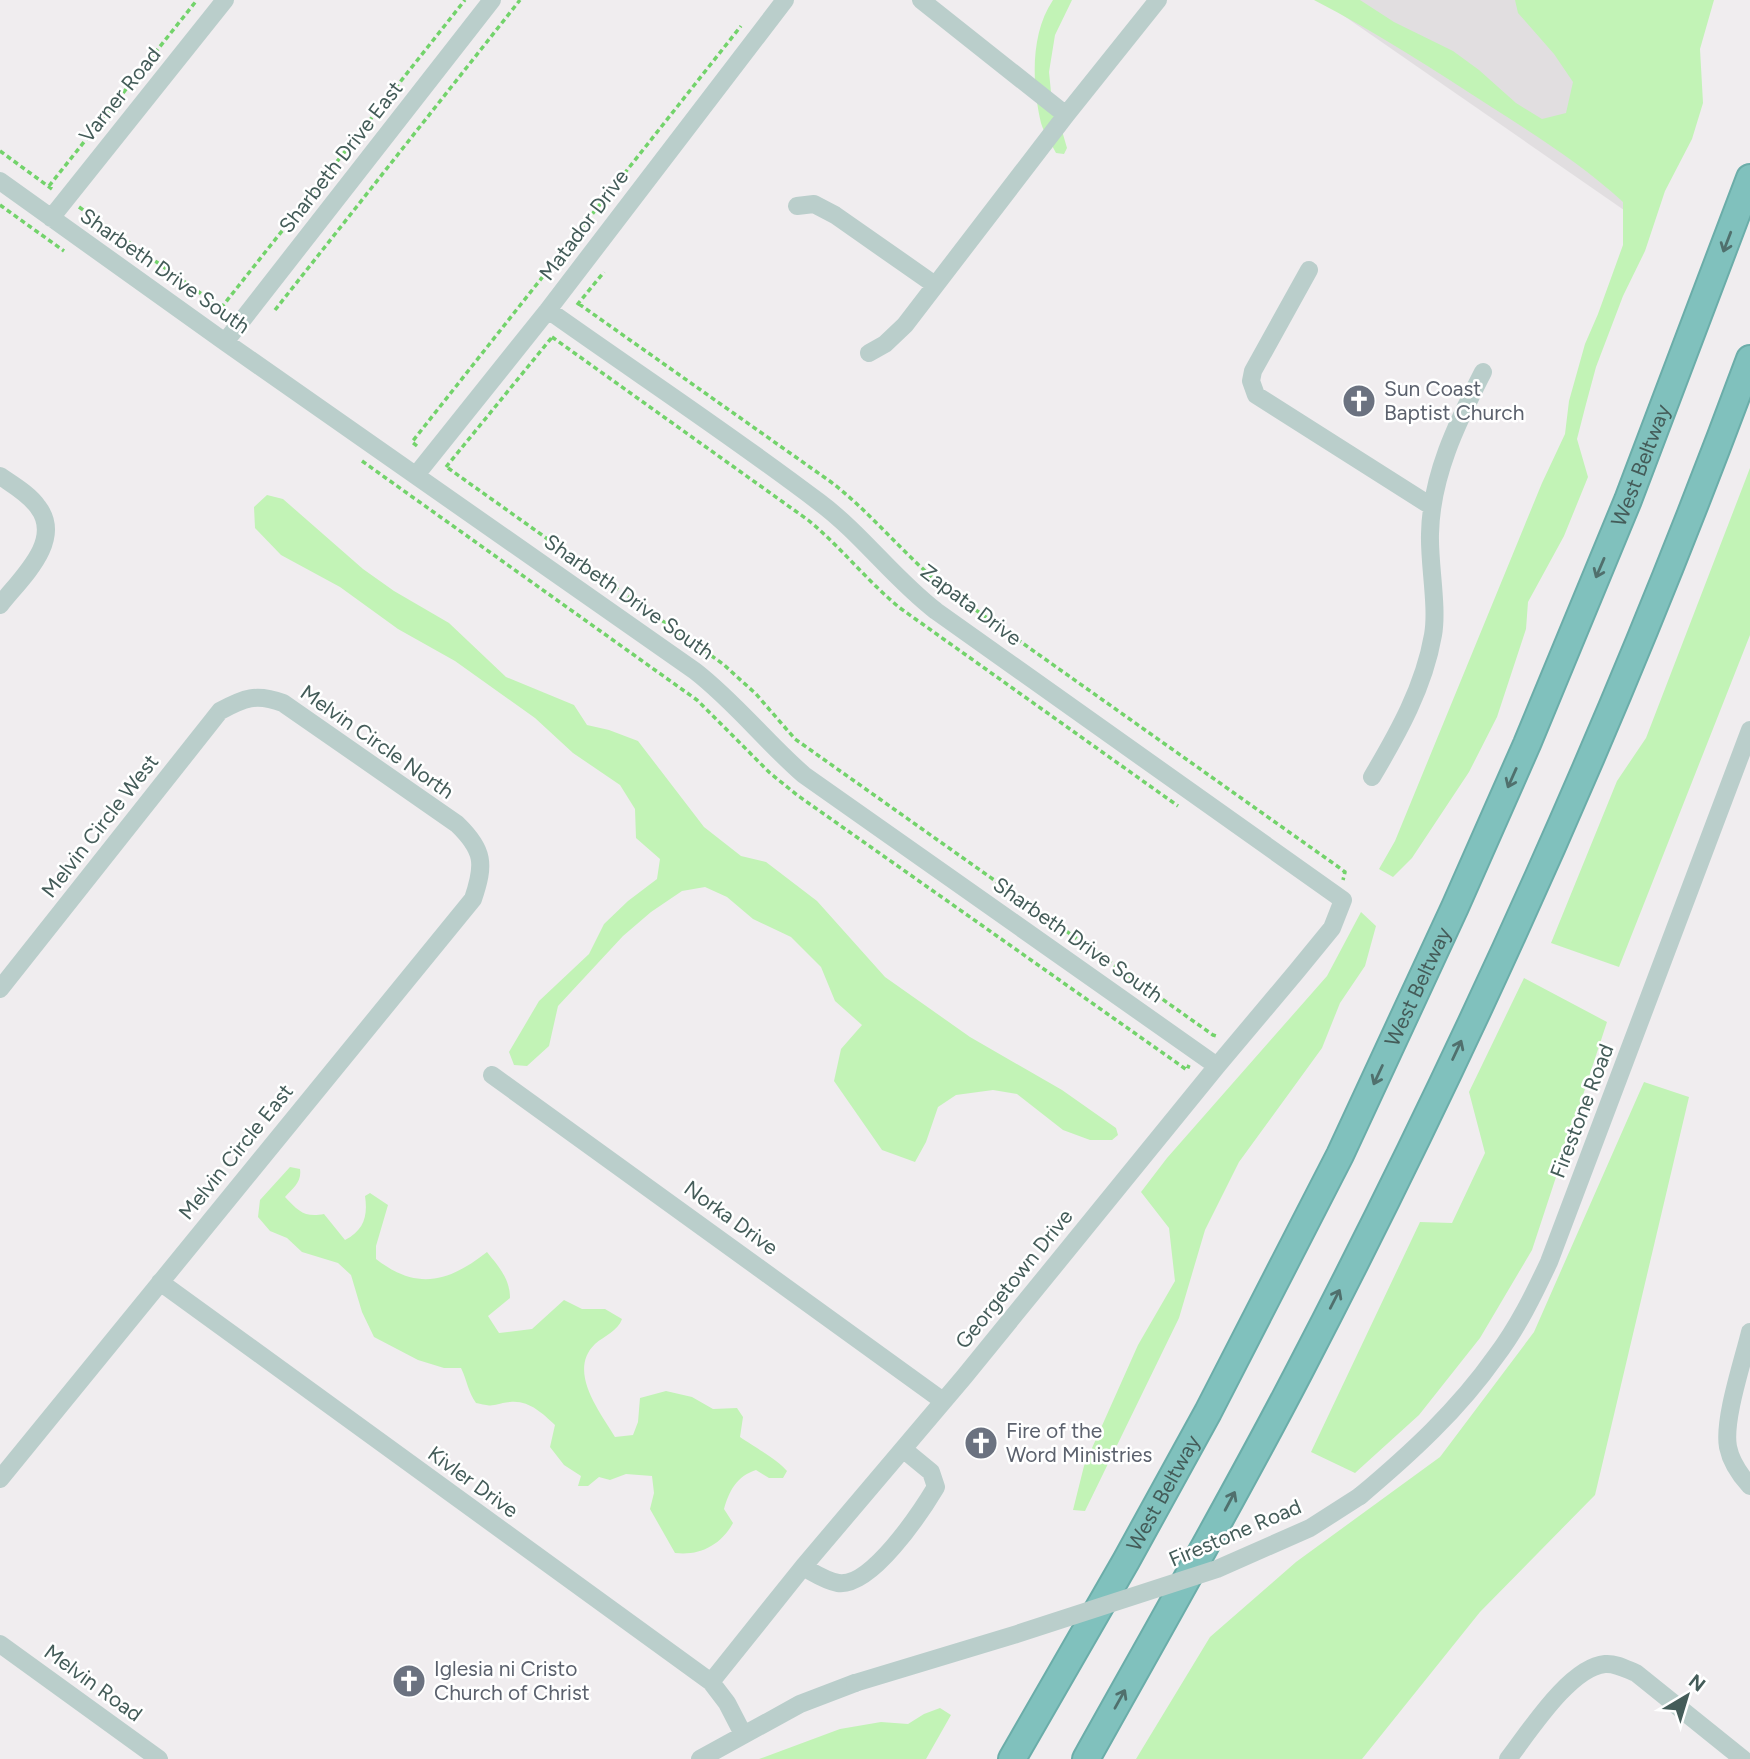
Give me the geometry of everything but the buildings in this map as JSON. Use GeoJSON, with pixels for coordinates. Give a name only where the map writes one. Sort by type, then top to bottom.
{"type":"FeatureCollection","features":[{"type":"Feature","properties":{"kind":"highway","name":"West Beltway"},"geometry":{"type":"LineString","coordinates":[[1012,1759],[1126,1562],[1208,1412],[1346,1142],[1527,744],[1633,487],[1750,178]]}},
{"type":"Feature","properties":{"kind":"highway"},"geometry":{"type":"LineString","coordinates":[[1086,1759],[1220,1519],[1300,1368],[1388,1195],[1493,974],[1655,604],[1750,359]]}},
{"type":"Feature","properties":{"kind":"street","name":"Varner Road"},"geometry":{"type":"LineString","coordinates":[[51,218],[225,0]]}},
{"type":"Feature","properties":{"kind":"street","name":"Sharbeth Drive East"},"geometry":{"type":"LineString","coordinates":[[225,342],[492,0]]}},
{"type":"Feature","properties":{"kind":"street","name":"Matador Drive"},"geometry":{"type":"LineString","coordinates":[[416,475],[548,310],[786,0]]}},
{"type":"Feature","properties":{"kind":"street"},"geometry":{"type":"LineString","coordinates":[[921,0],[1066,115]]}},
{"type":"Feature","properties":{"kind":"street"},"geometry":{"type":"LineString","coordinates":[[869,353],[885,344],[905,325],[1158,0]]}},
{"type":"Feature","properties":{"kind":"street","name":"Sharbeth Drive South"},"geometry":{"type":"LineString","coordinates":[[0,181],[718,688],[804,775],[1217,1066]]}},
{"type":"Feature","properties":{"kind":"street"},"geometry":{"type":"LineString","coordinates":[[797,206],[814,204],[835,215],[935,285]]}},
{"type":"Feature","properties":{"kind":"street"},"geometry":{"type":"LineString","coordinates":[[1309,270],[1254,371],[1251,382],[1256,395],[1431,506]]}},
{"type":"Feature","properties":{"kind":"street","name":"Zapata Drive"},"geometry":{"type":"LineString","coordinates":[[548,310],[821,503],[864,542],[902,583],[936,611],[1338,896]]}},
{"type":"Feature","properties":{"kind":"street"},"geometry":{"type":"LineString","coordinates":[[1372,777],[1399,731],[1417,690],[1433,632],[1431,506],[1451,438],[1483,372]]}},
{"type":"Feature","properties":{"kind":"street"},"geometry":{"type":"LineString","coordinates":[[0,476],[40,508],[46,528],[41,551],[0,605]]}},
{"type":"Feature","properties":{"kind":"street","name":"Melvin Circle North"},"geometry":{"type":"LineString","coordinates":[[243,698],[261,698],[283,703],[457,824],[476,845]]}},
{"type":"Feature","properties":{"kind":"street","name":"Melvin Circle West"},"geometry":{"type":"LineString","coordinates":[[0,989],[220,711],[243,698]]}},
{"type":"Feature","properties":{"kind":"street","name":"Firestone Road"},"geometry":{"type":"LineString","coordinates":[[700,1759],[800,1704],[855,1683],[1217,1569],[1310,1528],[1360,1496],[1408,1457],[1465,1397],[1497,1356],[1527,1307],[1549,1262],[1750,730]]}},
{"type":"Feature","properties":{"kind":"street","name":"Melvin Circle East"},"geometry":{"type":"LineString","coordinates":[[0,1479],[473,899],[481,867],[476,845]]}},
{"type":"Feature","properties":{"kind":"street","name":"Georgetown Drive"},"geometry":{"type":"LineString","coordinates":[[711,1682],[1332,928],[1338,896]]}},
{"type":"Feature","properties":{"kind":"street","name":"Norka Drive"},"geometry":{"type":"LineString","coordinates":[[492,1074],[943,1401]]}},
{"type":"Feature","properties":{"kind":"street","name":"Kivler Drive"},"geometry":{"type":"LineString","coordinates":[[160,1282],[711,1682],[727,1703],[743,1734]]}},
{"type":"Feature","properties":{"kind":"street"},"geometry":{"type":"LineString","coordinates":[[1750,1332],[1729,1422],[1728,1446],[1735,1466],[1750,1486]]}},
{"type":"Feature","properties":{"kind":"street"},"geometry":{"type":"LineString","coordinates":[[803,1567],[839,1584],[858,1580],[877,1564],[936,1487],[931,1472],[903,1449]]}},
{"type":"Feature","properties":{"kind":"street","name":"Melvin Road"},"geometry":{"type":"LineString","coordinates":[[0,1644],[159,1759]]}},
{"type":"Feature","properties":{"kind":"street"},"geometry":{"type":"LineString","coordinates":[[1508,1759],[1570,1682],[1587,1668],[1606,1663],[1636,1673],[1743,1759]]}},
{"type":"Feature","properties":{"kind":"path"},"geometry":{"type":"LineString","coordinates":[[49,186],[197,0]]}},
{"type":"Feature","properties":{"kind":"path"},"geometry":{"type":"LineString","coordinates":[[221,308],[465,0]]}},
{"type":"Feature","properties":{"kind":"path"},"geometry":{"type":"LineString","coordinates":[[274,310],[520,0]]}},
{"type":"Feature","properties":{"kind":"path"},"geometry":{"type":"LineString","coordinates":[[0,151],[241,320]]}},
{"type":"Feature","properties":{"kind":"path"},"geometry":{"type":"LineString","coordinates":[[0,205],[67,253]]}},
{"type":"Feature","properties":{"kind":"path"},"geometry":{"type":"LineString","coordinates":[[579,304],[831,482],[868,513],[918,566],[949,592],[1345,872],[1338,896]]}},
{"type":"Feature","properties":{"kind":"path"},"geometry":{"type":"LineString","coordinates":[[355,456],[679,686],[697,700],[770,773],[797,795],[1187,1070],[1191,1063]]}},
{"type":"Feature","properties":{"kind":"path"},"geometry":{"type":"LineString","coordinates":[[448,468],[737,675],[795,738],[1216,1037],[1223,1037]]}},
{"type":"Feature","properties":{"kind":"path"},"geometry":{"type":"LineString","coordinates":[[1211,1044],[1216,1037]]}},
{"type":"Feature","properties":{"kind":"shaded area"},"geometry":{"type":"Polygon","coordinates":[[[1321,0],[1710,0],[1634,217],[1321,0]]]}},
{"type":"Feature","properties":{"kind":"green space"},"geometry":{"type":"Polygon","coordinates":[[[1053,0],[1072,0],[1055,35],[1049,72],[1053,112],[1060,124],[1067,148],[1064,154],[1056,153],[1044,130],[1036,92],[1037,44],[1040,28],[1053,0]]]}},
{"type":"Feature","properties":{"kind":"green space"},"geometry":{"type":"Polygon","coordinates":[[[1314,0],[1360,0],[1394,22],[1453,51],[1516,103],[1542,119],[1566,113],[1573,82],[1554,54],[1518,13],[1515,0],[1714,0],[1700,49],[1703,103],[1692,139],[1665,191],[1645,251],[1623,296],[1596,367],[1586,404],[1577,439],[1588,477],[1564,536],[1528,602],[1526,629],[1497,717],[1469,772],[1412,858],[1393,877],[1379,869],[1395,841],[1542,483],[1565,434],[1569,401],[1585,344],[1623,245],[1623,202],[1577,164],[1527,130],[1405,52],[1314,0]]]}},
{"type":"Feature","properties":{"kind":"green space"},"geometry":{"type":"Polygon","coordinates":[[[1750,468],[1750,635],[1619,967],[1551,943],[1617,781],[1646,738],[1750,468]]]}},
{"type":"Feature","properties":{"kind":"green space"},"geometry":{"type":"Polygon","coordinates":[[[267,495],[283,499],[363,569],[394,591],[449,623],[506,677],[574,705],[587,725],[638,741],[704,827],[741,856],[766,862],[817,901],[885,977],[970,1037],[1062,1090],[1116,1128],[1118,1135],[1112,1140],[1090,1140],[1063,1130],[1017,1094],[993,1090],[956,1095],[938,1107],[926,1142],[915,1162],[882,1150],[834,1081],[841,1049],[862,1025],[835,1001],[821,967],[791,937],[753,919],[727,897],[705,887],[682,891],[651,912],[623,936],[558,1006],[549,1046],[527,1066],[514,1065],[509,1052],[539,1001],[589,954],[604,924],[657,879],[660,859],[636,838],[635,809],[620,785],[573,753],[535,718],[455,661],[398,629],[340,587],[281,555],[255,528],[254,507],[267,495]]]}},
{"type":"Feature","properties":{"kind":"green space"},"geometry":{"type":"Polygon","coordinates":[[[1361,912],[1376,926],[1365,966],[1340,1003],[1322,1048],[1239,1162],[1205,1230],[1179,1318],[1085,1511],[1073,1510],[1084,1466],[1138,1345],[1175,1281],[1169,1228],[1141,1192],[1167,1158],[1327,976],[1361,912]]]}},
{"type":"Feature","properties":{"kind":"green space"},"geometry":{"type":"Polygon","coordinates":[[[1524,978],[1607,1022],[1532,1250],[1480,1338],[1419,1415],[1355,1473],[1311,1452],[1420,1222],[1452,1223],[1485,1153],[1469,1092],[1524,978]]]}},
{"type":"Feature","properties":{"kind":"green space"},"geometry":{"type":"Polygon","coordinates":[[[1644,1082],[1689,1097],[1595,1495],[1480,1612],[1362,1759],[1136,1759],[1210,1637],[1296,1562],[1440,1457],[1534,1332],[1644,1082]]]}},
{"type":"Feature","properties":{"kind":"green space"},"geometry":{"type":"Polygon","coordinates":[[[290,1167],[300,1169],[300,1178],[285,1197],[302,1212],[324,1214],[345,1240],[357,1232],[363,1222],[365,1196],[370,1193],[388,1205],[376,1246],[376,1259],[405,1276],[433,1279],[446,1276],[487,1252],[503,1274],[510,1291],[510,1298],[488,1316],[499,1333],[532,1329],[564,1300],[582,1309],[605,1309],[622,1319],[614,1330],[595,1344],[587,1355],[584,1366],[589,1391],[615,1437],[633,1435],[638,1422],[640,1398],[666,1391],[692,1397],[713,1409],[737,1408],[743,1417],[740,1437],[783,1467],[787,1471],[783,1478],[769,1478],[756,1470],[744,1476],[731,1490],[726,1502],[724,1509],[733,1523],[728,1531],[716,1543],[701,1551],[675,1553],[650,1509],[654,1493],[652,1476],[626,1474],[610,1480],[599,1477],[588,1486],[578,1486],[581,1476],[564,1465],[550,1447],[555,1425],[540,1412],[517,1402],[491,1405],[476,1403],[461,1368],[444,1368],[418,1360],[374,1337],[362,1312],[351,1275],[338,1263],[302,1252],[287,1238],[270,1231],[258,1217],[260,1200],[290,1167]]]}},
{"type":"Feature","properties":{"kind":"green space"},"geometry":{"type":"Polygon","coordinates":[[[940,1708],[951,1715],[926,1759],[759,1759],[840,1729],[881,1722],[908,1724],[940,1708]]]}},
{"type":"Feature","properties":{"kind":"place","name":"Sun Coast Baptist Church"},"geometry":{"type":"Point","coordinates":[1359,401]}},
{"type":"Feature","properties":{"kind":"place","name":"Fire of the Word Ministries"},"geometry":{"type":"Point","coordinates":[981,1443]}},
{"type":"Feature","properties":{"kind":"place","name":"Iglesia ni Cristo Church of Christ"},"geometry":{"type":"Point","coordinates":[409,1681]}}]}
